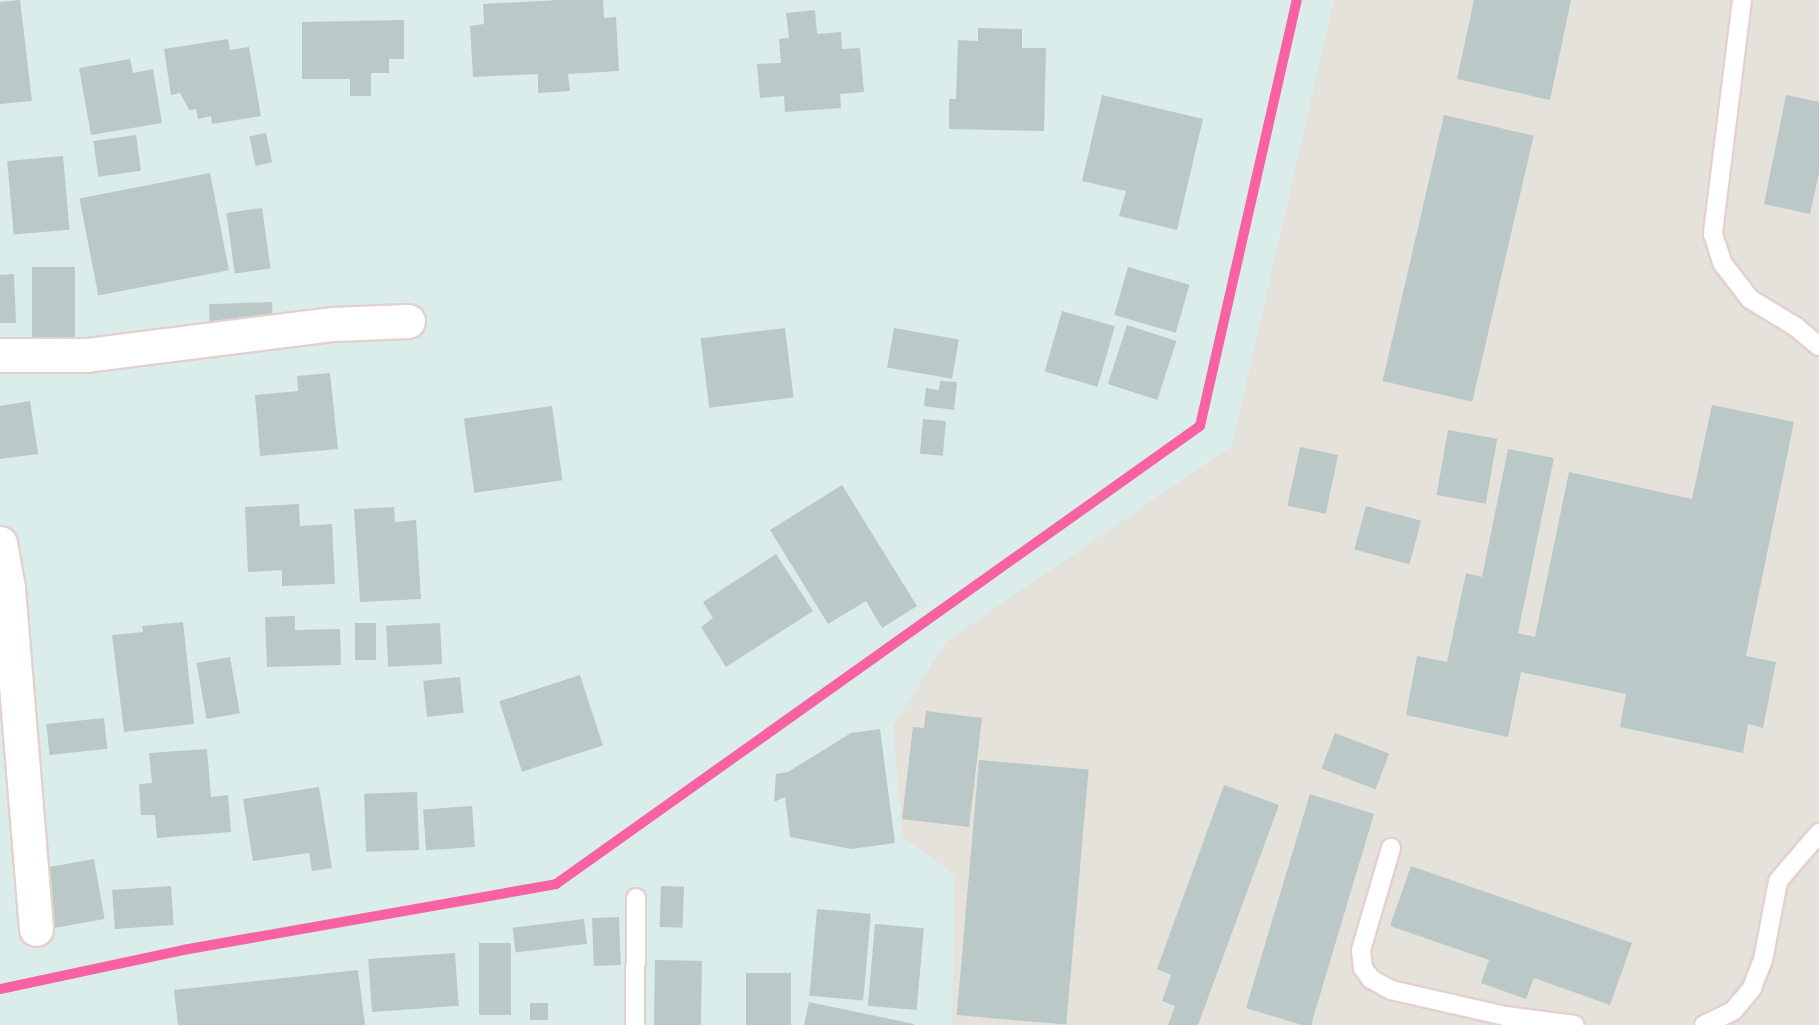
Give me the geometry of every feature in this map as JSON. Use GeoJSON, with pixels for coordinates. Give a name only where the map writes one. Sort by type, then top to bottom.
{"type":"FeatureCollection","features":[{"type":"Feature","properties":{"kind":"street"},"geometry":{"type":"LineString","coordinates":[[0,355],[86,355],[333,324],[408,321]]}},
{"type":"Feature","properties":{"kind":"street"},"geometry":{"type":"LineString","coordinates":[[0,543],[8,588],[36,929]]}},
{"type":"Feature","properties":{"kind":"lane"},"geometry":{"type":"LineString","coordinates":[[1742,0],[1713,234],[1723,264],[1750,299],[1818,343]]}},
{"type":"Feature","properties":{"kind":"lane"},"geometry":{"type":"LineString","coordinates":[[1704,1025],[1733,1011],[1752,988],[1763,960],[1778,881],[1819,833]]}},
{"type":"Feature","properties":{"kind":"lane"},"geometry":{"type":"LineString","coordinates":[[1391,848],[1361,950],[1363,968],[1371,979],[1391,990],[1505,1016],[1574,1025]]}},
{"type":"Feature","properties":{"kind":"lane"},"geometry":{"type":"LineString","coordinates":[[635,1025],[636,898]]}},
{"type":"Feature","properties":{"kind":"shaded area"},"geometry":{"type":"Polygon","coordinates":[[[1334,0],[1819,0],[1819,1025],[952,1025],[955,875],[902,836],[893,726],[947,641],[1232,446],[1334,0]]]}},
{"type":"Feature","properties":{"kind":"building"},"geometry":{"type":"Polygon","coordinates":[[[20,0],[32,101],[0,104],[0,2],[20,0]]]}},
{"type":"Feature","properties":{"kind":"building"},"geometry":{"type":"Polygon","coordinates":[[[603,0],[604,18],[616,17],[619,71],[568,74],[570,91],[538,93],[538,74],[473,77],[470,26],[484,24],[483,4],[603,0]]]}},
{"type":"Feature","properties":{"kind":"building"},"geometry":{"type":"Polygon","coordinates":[[[1474,0],[1571,0],[1550,100],[1457,79],[1474,0]]]}},
{"type":"Feature","properties":{"kind":"building"},"geometry":{"type":"Polygon","coordinates":[[[815,10],[817,34],[841,32],[842,49],[860,48],[864,92],[840,94],[841,108],[785,112],[784,96],[760,98],[757,64],[781,63],[779,39],[789,38],[786,13],[815,10]]]}},
{"type":"Feature","properties":{"kind":"building"},"geometry":{"type":"Polygon","coordinates":[[[404,20],[404,59],[389,59],[389,73],[371,73],[371,96],[350,96],[350,79],[302,79],[302,22],[404,20]]]}},
{"type":"Feature","properties":{"kind":"building"},"geometry":{"type":"Polygon","coordinates":[[[978,28],[1022,29],[1022,48],[1046,48],[1044,131],[949,129],[949,99],[956,99],[958,40],[978,41],[978,28]]]}},
{"type":"Feature","properties":{"kind":"building"},"geometry":{"type":"Polygon","coordinates":[[[228,39],[230,50],[249,47],[261,116],[212,124],[211,116],[198,119],[196,109],[189,110],[180,93],[171,95],[164,49],[228,39]]]}},
{"type":"Feature","properties":{"kind":"building"},"geometry":{"type":"Polygon","coordinates":[[[130,59],[133,73],[153,69],[162,123],[91,135],[79,68],[130,59]]]}},
{"type":"Feature","properties":{"kind":"building"},"geometry":{"type":"Polygon","coordinates":[[[1102,95],[1203,119],[1177,230],[1119,216],[1126,191],[1082,181],[1102,95]]]}},
{"type":"Feature","properties":{"kind":"building"},"geometry":{"type":"Polygon","coordinates":[[[1786,95],[1819,102],[1819,173],[1810,214],[1764,204],[1786,95]]]}},
{"type":"Feature","properties":{"kind":"building"},"geometry":{"type":"Polygon","coordinates":[[[1444,115],[1534,136],[1472,402],[1383,381],[1444,115]]]}},
{"type":"Feature","properties":{"kind":"building"},"geometry":{"type":"Polygon","coordinates":[[[266,133],[272,162],[256,166],[249,137],[266,133]]]}},
{"type":"Feature","properties":{"kind":"building"},"geometry":{"type":"Polygon","coordinates":[[[136,135],[141,171],[98,177],[93,141],[136,135]]]}},
{"type":"Feature","properties":{"kind":"building"},"geometry":{"type":"Polygon","coordinates":[[[63,156],[69,230],[14,235],[7,161],[63,156]]]}},
{"type":"Feature","properties":{"kind":"building"},"geometry":{"type":"Polygon","coordinates":[[[210,173],[229,270],[98,296],[79,198],[210,173]]]}},
{"type":"Feature","properties":{"kind":"building"},"geometry":{"type":"Polygon","coordinates":[[[262,208],[270,268],[235,273],[226,213],[262,208]]]}},
{"type":"Feature","properties":{"kind":"building"},"geometry":{"type":"Polygon","coordinates":[[[32,267],[75,267],[75,343],[32,343],[32,267]]]}},
{"type":"Feature","properties":{"kind":"building"},"geometry":{"type":"Polygon","coordinates":[[[1128,267],[1190,285],[1176,333],[1114,315],[1128,267]]]}},
{"type":"Feature","properties":{"kind":"building"},"geometry":{"type":"Polygon","coordinates":[[[14,274],[16,323],[0,323],[0,275],[14,274]]]}},
{"type":"Feature","properties":{"kind":"building"},"geometry":{"type":"Polygon","coordinates":[[[272,302],[273,327],[210,329],[209,304],[272,302]]]}},
{"type":"Feature","properties":{"kind":"building"},"geometry":{"type":"Polygon","coordinates":[[[1062,311],[1115,326],[1098,387],[1045,372],[1062,311]]]}},
{"type":"Feature","properties":{"kind":"building"},"geometry":{"type":"Polygon","coordinates":[[[1127,325],[1176,341],[1157,400],[1108,384],[1127,325]]]}},
{"type":"Feature","properties":{"kind":"building"},"geometry":{"type":"Polygon","coordinates":[[[785,328],[794,397],[709,408],[701,338],[785,328]]]}},
{"type":"Feature","properties":{"kind":"building"},"geometry":{"type":"Polygon","coordinates":[[[894,328],[959,339],[952,379],[887,367],[894,328]]]}},
{"type":"Feature","properties":{"kind":"building"},"geometry":{"type":"Polygon","coordinates":[[[330,373],[338,449],[260,456],[255,395],[298,391],[297,376],[330,373]]]}},
{"type":"Feature","properties":{"kind":"building"},"geometry":{"type":"Polygon","coordinates":[[[940,381],[957,382],[954,410],[924,406],[926,388],[939,390],[940,381]]]}},
{"type":"Feature","properties":{"kind":"building"},"geometry":{"type":"Polygon","coordinates":[[[30,401],[38,454],[0,459],[0,406],[30,401]]]}},
{"type":"Feature","properties":{"kind":"building"},"geometry":{"type":"Polygon","coordinates":[[[1712,405],[1794,422],[1746,656],[1776,662],[1763,728],[1748,724],[1743,753],[1620,727],[1626,694],[1521,672],[1508,737],[1406,715],[1417,656],[1447,662],[1466,573],[1482,577],[1508,449],[1554,458],[1518,633],[1535,637],[1569,472],[1692,499],[1712,405]]]}},
{"type":"Feature","properties":{"kind":"building"},"geometry":{"type":"Polygon","coordinates":[[[552,406],[562,480],[474,493],[464,418],[552,406]]]}},
{"type":"Feature","properties":{"kind":"building"},"geometry":{"type":"Polygon","coordinates":[[[923,419],[946,421],[943,456],[920,454],[923,419]]]}},
{"type":"Feature","properties":{"kind":"building"},"geometry":{"type":"Polygon","coordinates":[[[1448,430],[1497,439],[1486,504],[1437,495],[1448,430]]]}},
{"type":"Feature","properties":{"kind":"building"},"geometry":{"type":"Polygon","coordinates":[[[1300,447],[1338,455],[1326,514],[1288,506],[1300,447]]]}},
{"type":"Feature","properties":{"kind":"building"},"geometry":{"type":"Polygon","coordinates":[[[842,485],[917,606],[882,628],[866,601],[828,624],[770,530],[842,485]]]}},
{"type":"Feature","properties":{"kind":"building"},"geometry":{"type":"Polygon","coordinates":[[[299,504],[300,526],[332,524],[335,584],[282,586],[282,570],[248,572],[245,507],[299,504]]]}},
{"type":"Feature","properties":{"kind":"building"},"geometry":{"type":"Polygon","coordinates":[[[1366,506],[1421,521],[1409,564],[1354,549],[1366,506]]]}},
{"type":"Feature","properties":{"kind":"building"},"geometry":{"type":"Polygon","coordinates":[[[394,507],[395,522],[416,520],[421,599],[360,602],[354,509],[394,507]]]}},
{"type":"Feature","properties":{"kind":"building"},"geometry":{"type":"Polygon","coordinates":[[[776,554],[813,611],[726,667],[701,627],[713,618],[703,602],[776,554]]]}},
{"type":"Feature","properties":{"kind":"building"},"geometry":{"type":"Polygon","coordinates":[[[295,616],[295,630],[340,629],[341,665],[267,667],[265,617],[295,616]]]}},
{"type":"Feature","properties":{"kind":"building"},"geometry":{"type":"Polygon","coordinates":[[[183,622],[194,724],[124,732],[112,635],[143,632],[142,626],[183,622]]]}},
{"type":"Feature","properties":{"kind":"building"},"geometry":{"type":"Polygon","coordinates":[[[355,623],[376,623],[376,660],[355,660],[355,623]]]}},
{"type":"Feature","properties":{"kind":"building"},"geometry":{"type":"Polygon","coordinates":[[[440,623],[442,664],[388,667],[386,626],[440,623]]]}},
{"type":"Feature","properties":{"kind":"building"},"geometry":{"type":"Polygon","coordinates":[[[230,657],[240,713],[206,719],[197,663],[230,657]]]}},
{"type":"Feature","properties":{"kind":"building"},"geometry":{"type":"Polygon","coordinates":[[[580,675],[603,745],[522,772],[499,701],[580,675]]]}},
{"type":"Feature","properties":{"kind":"building"},"geometry":{"type":"Polygon","coordinates":[[[460,677],[464,713],[427,717],[423,681],[460,677]]]}},
{"type":"Feature","properties":{"kind":"building"},"geometry":{"type":"Polygon","coordinates":[[[926,711],[982,718],[969,827],[902,819],[913,727],[924,728],[926,711]]]}},
{"type":"Feature","properties":{"kind":"building"},"geometry":{"type":"Polygon","coordinates":[[[104,718],[107,749],[50,755],[46,724],[104,718]]]}},
{"type":"Feature","properties":{"kind":"building"},"geometry":{"type":"Polygon","coordinates":[[[880,729],[895,843],[851,849],[790,837],[785,797],[774,802],[776,774],[788,772],[851,733],[880,729]]]}},
{"type":"Feature","properties":{"kind":"building"},"geometry":{"type":"Polygon","coordinates":[[[1335,733],[1389,754],[1376,789],[1321,768],[1335,733]]]}},
{"type":"Feature","properties":{"kind":"building"},"geometry":{"type":"Polygon","coordinates":[[[207,749],[211,797],[228,795],[231,832],[157,838],[155,815],[141,815],[139,784],[152,783],[149,753],[207,749]]]}},
{"type":"Feature","properties":{"kind":"building"},"geometry":{"type":"Polygon","coordinates":[[[979,760],[1089,770],[1066,1025],[957,1015],[979,760]]]}},
{"type":"Feature","properties":{"kind":"building"},"geometry":{"type":"Polygon","coordinates":[[[1224,785],[1279,805],[1198,1025],[1168,1025],[1175,1006],[1162,1001],[1171,975],[1157,969],[1224,785]]]}},
{"type":"Feature","properties":{"kind":"building"},"geometry":{"type":"Polygon","coordinates":[[[319,787],[332,868],[312,871],[309,853],[253,861],[243,799],[319,787]]]}},
{"type":"Feature","properties":{"kind":"building"},"geometry":{"type":"Polygon","coordinates":[[[417,792],[419,850],[366,852],[364,794],[417,792]]]}},
{"type":"Feature","properties":{"kind":"building"},"geometry":{"type":"Polygon","coordinates":[[[1310,794],[1374,814],[1311,1025],[1302,1025],[1246,1008],[1310,794]]]}},
{"type":"Feature","properties":{"kind":"building"},"geometry":{"type":"Polygon","coordinates":[[[472,806],[475,847],[426,850],[423,809],[472,806]]]}},
{"type":"Feature","properties":{"kind":"building"},"geometry":{"type":"Polygon","coordinates":[[[94,859],[105,919],[51,928],[41,868],[94,859]]]}},
{"type":"Feature","properties":{"kind":"building"},"geometry":{"type":"Polygon","coordinates":[[[1411,866],[1632,943],[1610,1005],[1534,978],[1526,999],[1481,983],[1489,960],[1390,926],[1411,866]]]}},
{"type":"Feature","properties":{"kind":"building"},"geometry":{"type":"Polygon","coordinates":[[[171,886],[174,925],[115,929],[112,890],[171,886]]]}},
{"type":"Feature","properties":{"kind":"building"},"geometry":{"type":"Polygon","coordinates":[[[661,886],[684,887],[683,928],[660,927],[661,886]]]}},
{"type":"Feature","properties":{"kind":"building"},"geometry":{"type":"Polygon","coordinates":[[[817,909],[871,914],[863,1000],[809,996],[817,909]]]}},
{"type":"Feature","properties":{"kind":"building"},"geometry":{"type":"Polygon","coordinates":[[[619,917],[621,965],[594,966],[592,918],[619,917]]]}},
{"type":"Feature","properties":{"kind":"building"},"geometry":{"type":"Polygon","coordinates":[[[584,919],[587,944],[516,953],[513,928],[584,919]]]}},
{"type":"Feature","properties":{"kind":"building"},"geometry":{"type":"Polygon","coordinates":[[[875,924],[924,928],[917,1010],[868,1006],[875,924]]]}},
{"type":"Feature","properties":{"kind":"building"},"geometry":{"type":"Polygon","coordinates":[[[479,943],[511,943],[511,1015],[479,1015],[479,943]]]}},
{"type":"Feature","properties":{"kind":"building"},"geometry":{"type":"Polygon","coordinates":[[[455,953],[459,1006],[372,1012],[368,959],[455,953]]]}},
{"type":"Feature","properties":{"kind":"building"},"geometry":{"type":"Polygon","coordinates":[[[655,960],[702,961],[701,1025],[654,1025],[655,960]]]}},
{"type":"Feature","properties":{"kind":"building"},"geometry":{"type":"Polygon","coordinates":[[[358,970],[365,1025],[178,1025],[174,990],[358,970]]]}},
{"type":"Feature","properties":{"kind":"building"},"geometry":{"type":"Polygon","coordinates":[[[746,973],[791,973],[791,1025],[746,1025],[746,973]]]}},
{"type":"Feature","properties":{"kind":"building"},"geometry":{"type":"Polygon","coordinates":[[[809,1002],[914,1024],[914,1025],[804,1025],[809,1002]]]}},
{"type":"Feature","properties":{"kind":"building"},"geometry":{"type":"Polygon","coordinates":[[[530,1003],[548,1003],[548,1020],[530,1020],[530,1003]]]}},
{"type":"Feature","properties":{"kind":"waterway"},"geometry":{"type":"LineString","coordinates":[[0,989],[183,950],[556,884],[1200,426],[1297,0]]}}]}
